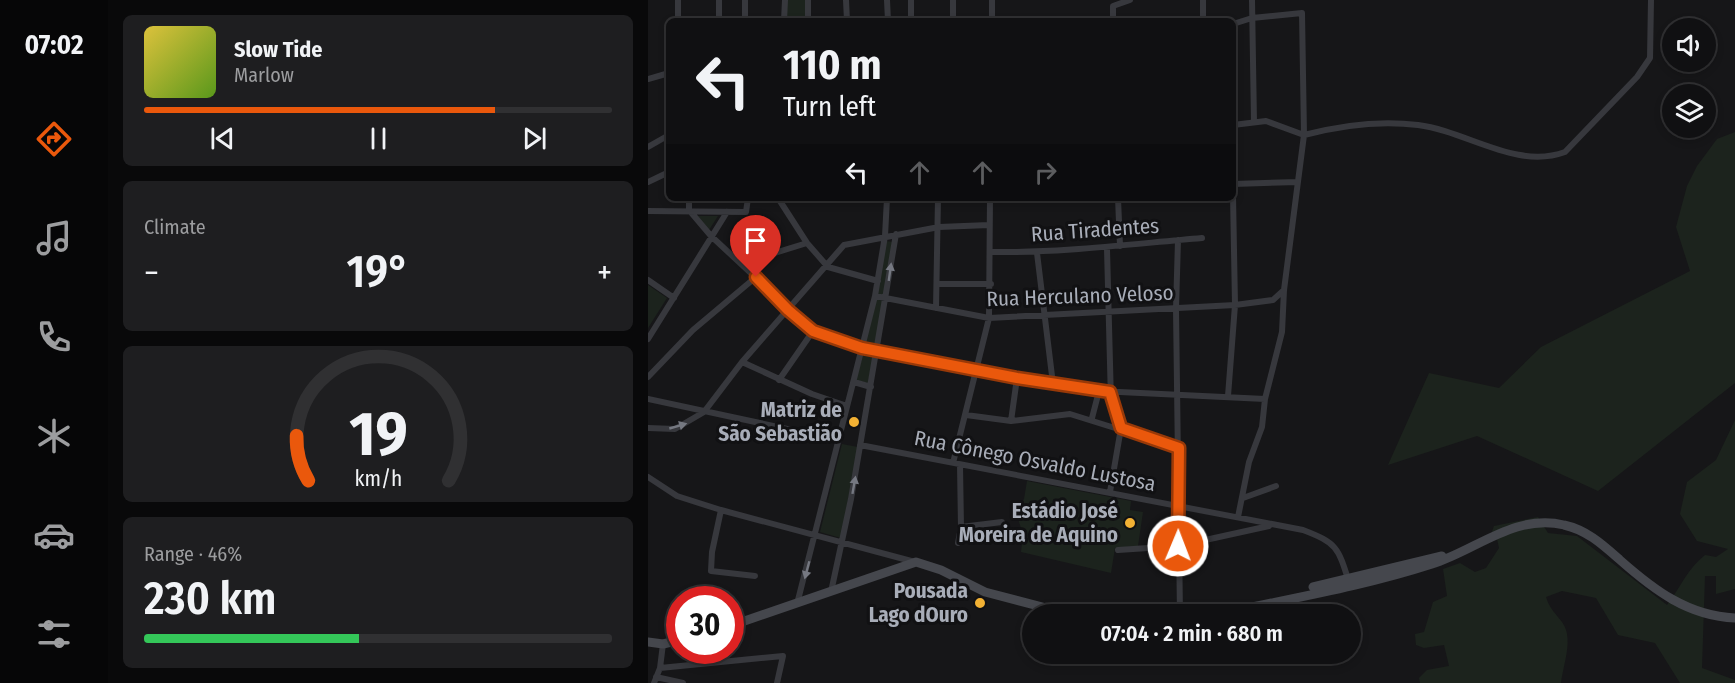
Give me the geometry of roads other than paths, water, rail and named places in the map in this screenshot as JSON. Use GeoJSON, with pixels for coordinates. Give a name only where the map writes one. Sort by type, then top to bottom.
{"type":"FeatureCollection","features":[{"type":"Feature","properties":{"kind":"main road"},"geometry":{"type":"LineString","coordinates":[[1254,604],[1348,581],[1433,564],[1523,525],[1543,522],[1562,524],[1580,530],[1598,541],[1669,600],[1722,617],[1735,618]]}},
{"type":"Feature","properties":{"kind":"main road"},"geometry":{"type":"LineString","coordinates":[[744,621],[916,562],[941,570],[985,592],[1031,604]]}},
{"type":"Feature","properties":{"kind":"main road"},"geometry":{"type":"LineString","coordinates":[[648,642],[666,643]]}},
{"type":"Feature","properties":{"kind":"street"},"geometry":{"type":"LineString","coordinates":[[678,0],[678,18]]}},
{"type":"Feature","properties":{"kind":"street"},"geometry":{"type":"LineString","coordinates":[[719,0],[719,18]]}},
{"type":"Feature","properties":{"kind":"street"},"geometry":{"type":"LineString","coordinates":[[745,0],[745,18]]}},
{"type":"Feature","properties":{"kind":"street"},"geometry":{"type":"LineString","coordinates":[[784,18],[785,0]]}},
{"type":"Feature","properties":{"kind":"street"},"geometry":{"type":"LineString","coordinates":[[807,18],[808,0]]}},
{"type":"Feature","properties":{"kind":"street"},"geometry":{"type":"LineString","coordinates":[[846,0],[847,18]]}},
{"type":"Feature","properties":{"kind":"street"},"geometry":{"type":"LineString","coordinates":[[887,0],[888,18]]}},
{"type":"Feature","properties":{"kind":"street"},"geometry":{"type":"LineString","coordinates":[[911,0],[911,18]]}},
{"type":"Feature","properties":{"kind":"street"},"geometry":{"type":"LineString","coordinates":[[953,0],[953,18]]}},
{"type":"Feature","properties":{"kind":"street"},"geometry":{"type":"LineString","coordinates":[[992,0],[992,18]]}},
{"type":"Feature","properties":{"kind":"street"},"geometry":{"type":"LineString","coordinates":[[1113,18],[1113,6],[1130,0]]}},
{"type":"Feature","properties":{"kind":"street"},"geometry":{"type":"LineString","coordinates":[[1203,0],[1203,18]]}},
{"type":"Feature","properties":{"kind":"street"},"geometry":{"type":"LineString","coordinates":[[1252,0],[1254,122]]}},
{"type":"Feature","properties":{"kind":"street"},"geometry":{"type":"LineString","coordinates":[[1236,125],[1266,121],[1304,135],[1367,122],[1420,125],[1528,157],[1549,158],[1565,152],[1637,76],[1650,58],[1651,0]]}},
{"type":"Feature","properties":{"kind":"street"},"geometry":{"type":"LineString","coordinates":[[1236,23],[1252,18],[1302,13],[1304,135],[1284,290],[1282,332],[1265,399],[1263,427],[1249,462],[1238,517]]}},
{"type":"Feature","properties":{"kind":"street"},"geometry":{"type":"LineString","coordinates":[[648,79],[666,74]]}},
{"type":"Feature","properties":{"kind":"street"},"geometry":{"type":"LineString","coordinates":[[648,147],[666,137]]}},
{"type":"Feature","properties":{"kind":"street"},"geometry":{"type":"LineString","coordinates":[[648,182],[666,173]]}},
{"type":"Feature","properties":{"kind":"street"},"geometry":{"type":"LineString","coordinates":[[1236,184],[1298,182]]}},
{"type":"Feature","properties":{"kind":"street"},"geometry":{"type":"LineString","coordinates":[[688,201],[689,210],[711,236],[742,263],[788,310],[813,331],[862,348],[1017,378],[1099,391],[1265,399]]}},
{"type":"Feature","properties":{"kind":"street"},"geometry":{"type":"LineString","coordinates":[[648,211],[746,212],[748,201]]}},
{"type":"Feature","properties":{"kind":"street"},"geometry":{"type":"LineString","coordinates":[[780,201],[807,243],[828,267],[878,282]]}},
{"type":"Feature","properties":{"kind":"street"},"geometry":{"type":"LineString","coordinates":[[797,604],[875,296],[885,236],[887,201]]}},
{"type":"Feature","properties":{"kind":"street"},"geometry":{"type":"LineString","coordinates":[[936,308],[938,201]]}},
{"type":"Feature","properties":{"kind":"street"},"geometry":{"type":"LineString","coordinates":[[953,463],[989,318],[990,201]]}},
{"type":"Feature","properties":{"kind":"street"},"geometry":{"type":"LineString","coordinates":[[1118,201],[1120,246]]}},
{"type":"Feature","properties":{"kind":"street"},"geometry":{"type":"LineString","coordinates":[[1228,396],[1235,305],[1233,201]]}},
{"type":"Feature","properties":{"kind":"street"},"geometry":{"type":"LineString","coordinates":[[648,339],[727,212]]}},
{"type":"Feature","properties":{"kind":"street"},"geometry":{"type":"LineString","coordinates":[[648,428],[675,429],[704,412],[742,362],[828,267],[844,245],[939,227],[989,225]]}},
{"type":"Feature","properties":{"kind":"street"},"geometry":{"type":"LineString","coordinates":[[830,592],[871,387],[896,234]]}},
{"type":"Feature","properties":{"kind":"street","name":"Rua Tiradentes"},"geometry":{"type":"LineString","coordinates":[[991,252],[1037,253],[1107,249],[1202,238]]}},
{"type":"Feature","properties":{"kind":"street"},"geometry":{"type":"LineString","coordinates":[[1178,240],[1176,309],[1180,604]]}},
{"type":"Feature","properties":{"kind":"street"},"geometry":{"type":"LineString","coordinates":[[742,263],[807,243]]}},
{"type":"Feature","properties":{"kind":"street"},"geometry":{"type":"LineString","coordinates":[[1107,249],[1110,392],[1121,428],[1110,492]]}},
{"type":"Feature","properties":{"kind":"street"},"geometry":{"type":"LineString","coordinates":[[1037,253],[1053,384]]}},
{"type":"Feature","properties":{"kind":"street"},"geometry":{"type":"LineString","coordinates":[[648,377],[693,330],[756,277]]}},
{"type":"Feature","properties":{"kind":"street"},"geometry":{"type":"LineString","coordinates":[[648,280],[674,298]]}},
{"type":"Feature","properties":{"kind":"street"},"geometry":{"type":"LineString","coordinates":[[938,284],[991,284]]}},
{"type":"Feature","properties":{"kind":"street","name":"Rua Herculano Veloso"},"geometry":{"type":"LineString","coordinates":[[875,296],[989,318],[1235,305],[1274,300],[1284,290]]}},
{"type":"Feature","properties":{"kind":"street"},"geometry":{"type":"LineString","coordinates":[[779,380],[813,331]]}},
{"type":"Feature","properties":{"kind":"street"},"geometry":{"type":"LineString","coordinates":[[742,362],[779,380],[847,406]]}},
{"type":"Feature","properties":{"kind":"street"},"geometry":{"type":"LineString","coordinates":[[1011,421],[1017,378]]}},
{"type":"Feature","properties":{"kind":"street"},"geometry":{"type":"LineString","coordinates":[[854,382],[871,387]]}},
{"type":"Feature","properties":{"kind":"street"},"geometry":{"type":"LineString","coordinates":[[1092,418],[1099,391]]}},
{"type":"Feature","properties":{"kind":"street"},"geometry":{"type":"LineString","coordinates":[[648,399],[839,440]]}},
{"type":"Feature","properties":{"kind":"street"},"geometry":{"type":"LineString","coordinates":[[966,415],[1011,421],[1071,414],[1092,418],[1179,448]]}},
{"type":"Feature","properties":{"kind":"street","name":"Rua Cônego Osvaldo Lustosa"},"geometry":{"type":"LineString","coordinates":[[860,445],[1303,530],[1330,541],[1341,559],[1348,581]]}},
{"type":"Feature","properties":{"kind":"street"},"geometry":{"type":"LineString","coordinates":[[958,543],[961,527],[960,465]]}},
{"type":"Feature","properties":{"kind":"street"},"geometry":{"type":"LineString","coordinates":[[648,477],[677,496],[720,510],[916,562]]}},
{"type":"Feature","properties":{"kind":"street"},"geometry":{"type":"LineString","coordinates":[[1243,498],[1276,486]]}},
{"type":"Feature","properties":{"kind":"street"},"geometry":{"type":"LineString","coordinates":[[720,510],[711,571],[754,576]]}},
{"type":"Feature","properties":{"kind":"street"},"geometry":{"type":"LineString","coordinates":[[961,527],[987,526],[1002,522]]}},
{"type":"Feature","properties":{"kind":"street"},"geometry":{"type":"LineString","coordinates":[[1118,550],[1178,546],[1272,525]]}},
{"type":"Feature","properties":{"kind":"street"},"geometry":{"type":"LineString","coordinates":[[663,644],[660,668],[655,680],[683,683]]}},
{"type":"Feature","properties":{"kind":"street"},"geometry":{"type":"LineString","coordinates":[[660,668],[783,656],[777,683]]}},
{"type":"Feature","properties":{"kind":"place","name":"Matriz de São Sebastião"},"geometry":{"type":"Point","coordinates":[854,422]}},
{"type":"Feature","properties":{"kind":"place","name":"Estádio José Moreira de Aquino"},"geometry":{"type":"Point","coordinates":[1130,523]}},
{"type":"Feature","properties":{"kind":"place","name":"Pousada Lago dOuro"},"geometry":{"type":"Point","coordinates":[980,603]}}]}
